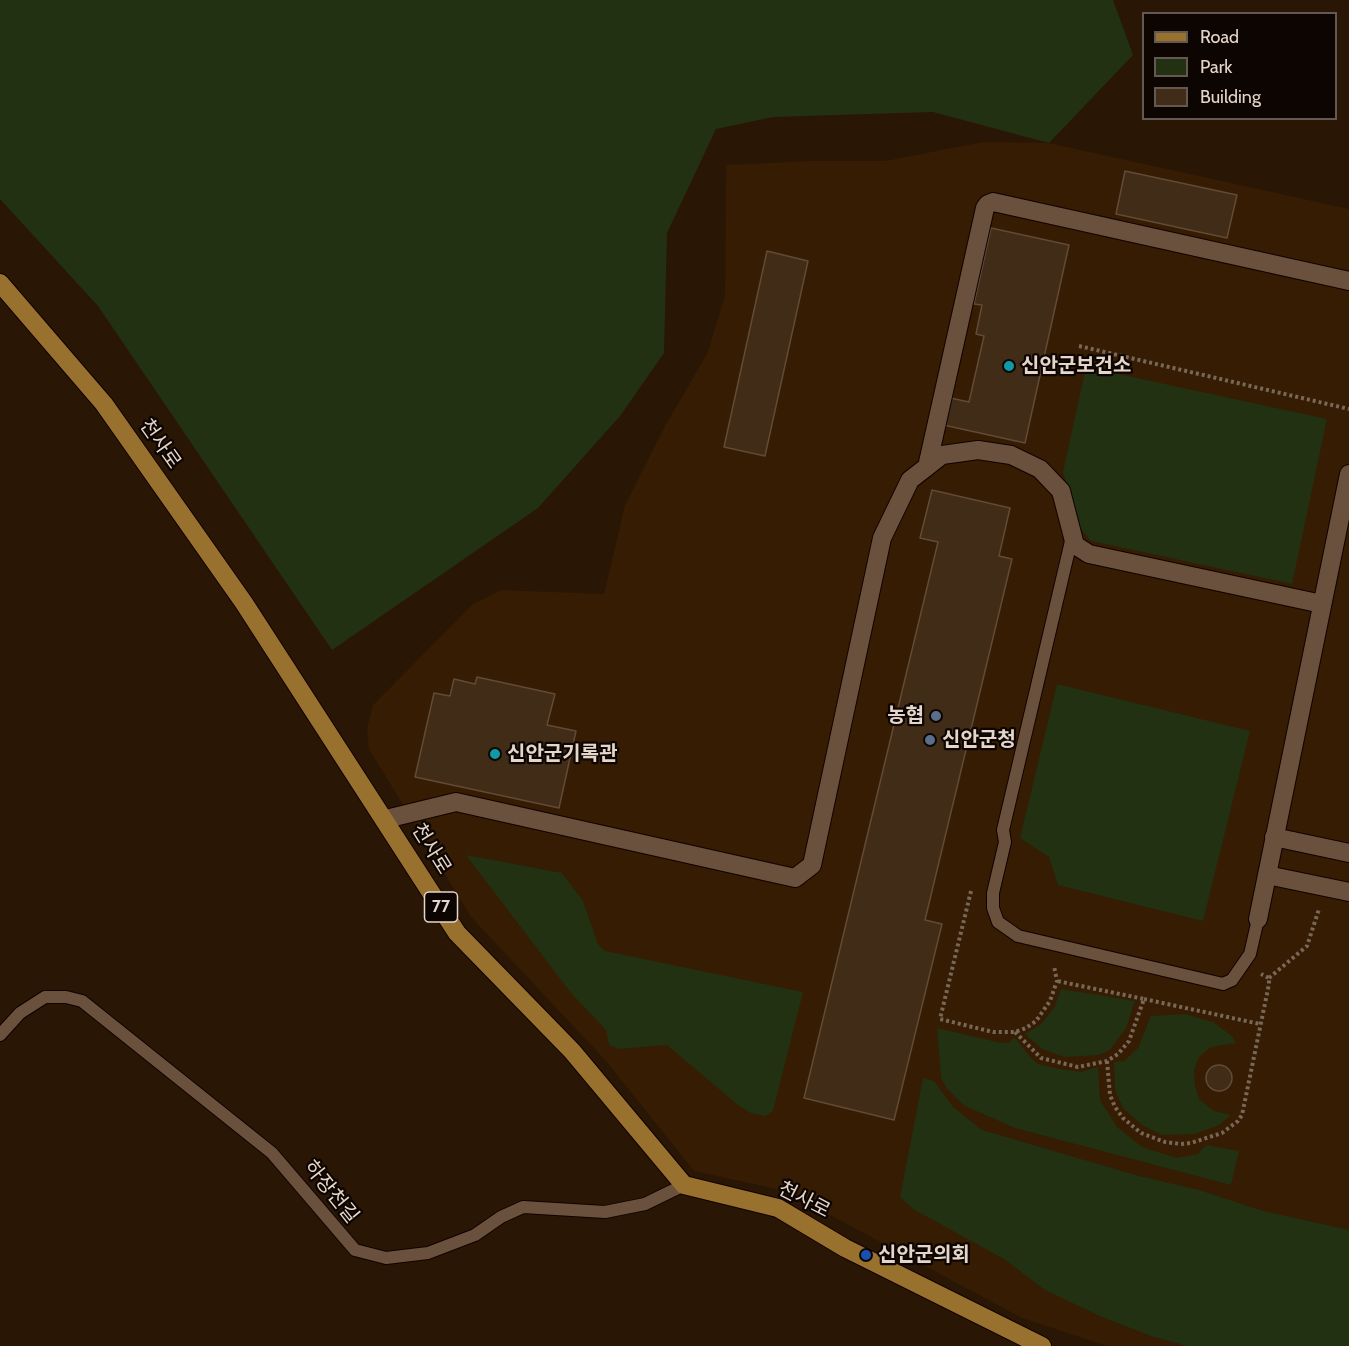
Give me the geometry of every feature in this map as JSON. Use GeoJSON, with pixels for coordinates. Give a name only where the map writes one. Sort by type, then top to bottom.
{"type":"FeatureCollection","features":[{"type":"Feature","properties":{"kind":"main road","name":"천사로"},"geometry":{"type":"LineString","coordinates":[[0,283],[104,404],[244,603],[386,819],[457,933],[572,1051],[684,1185],[778,1208],[845,1248],[1042,1346]]}},
{"type":"Feature","properties":{"kind":"street"},"geometry":{"type":"LineString","coordinates":[[927,467],[985,208],[988,204],[993,202],[1349,281]]}},
{"type":"Feature","properties":{"kind":"street"},"geometry":{"type":"LineString","coordinates":[[386,819],[456,802],[795,878],[812,865],[882,538],[910,480],[942,455],[978,450],[1011,455],[1040,470],[1061,491],[1075,545],[1089,554],[1322,604]]}},
{"type":"Feature","properties":{"kind":"street"},"geometry":{"type":"LineString","coordinates":[[1258,919],[1349,474]]}},
{"type":"Feature","properties":{"kind":"street"},"geometry":{"type":"LineString","coordinates":[[1274,837],[1349,853]]}},
{"type":"Feature","properties":{"kind":"street"},"geometry":{"type":"LineString","coordinates":[[1267,875],[1349,892]]}},
{"type":"Feature","properties":{"kind":"lane"},"geometry":{"type":"LineString","coordinates":[[1072,537],[1003,830],[1005,842],[993,893],[993,908],[998,922],[1018,936],[1223,984],[1232,980],[1250,954],[1258,919]]}},
{"type":"Feature","properties":{"kind":"lane","name":"하장천길"},"geometry":{"type":"LineString","coordinates":[[0,1035],[20,1013],[45,997],[66,997],[82,1001],[272,1153],[355,1250],[386,1258],[428,1252],[475,1235],[501,1216],[523,1207],[605,1212],[645,1204],[684,1185]]}},
{"type":"Feature","properties":{"kind":"path"},"geometry":{"type":"LineString","coordinates":[[1079,346],[1349,409]]}},
{"type":"Feature","properties":{"kind":"path"},"geometry":{"type":"LineString","coordinates":[[1107,1061],[1110,1095],[1123,1118],[1152,1138],[1165,1142],[1191,1143],[1222,1133],[1238,1122],[1242,1114],[1269,978],[1264,974],[1240,970]]}},
{"type":"Feature","properties":{"kind":"path"},"geometry":{"type":"LineString","coordinates":[[1056,981],[1260,1024]]}},
{"type":"Feature","properties":{"kind":"path"},"geometry":{"type":"LineString","coordinates":[[1015,1032],[1041,1058],[1059,1064],[1078,1067],[1107,1061],[1118,1054],[1129,1041],[1144,999]]}},
{"type":"Feature","properties":{"kind":"shaded area","name":"신안군청"},"geometry":{"type":"Polygon","coordinates":[[[983,142],[1049,143],[1349,209],[1349,1346],[1107,1346],[1022,1318],[785,1191],[694,1171],[606,1061],[471,917],[369,749],[367,728],[373,705],[472,605],[502,590],[604,594],[625,505],[666,424],[707,354],[725,296],[726,165],[809,161],[885,161],[983,142]]]}},
{"type":"Feature","properties":{"kind":"green space"},"geometry":{"type":"Polygon","coordinates":[[[0,0],[1113,0],[1133,55],[1049,143],[933,112],[773,117],[716,129],[667,233],[664,353],[620,416],[538,508],[332,650],[98,306],[0,199],[0,0]]]}},
{"type":"Feature","properties":{"kind":"green space"},"geometry":{"type":"Polygon","coordinates":[[[1086,367],[1327,419],[1292,584],[1091,541],[1080,528],[1063,472],[1086,367]]]}},
{"type":"Feature","properties":{"kind":"green space"},"geometry":{"type":"Polygon","coordinates":[[[1057,684],[1250,731],[1203,921],[1058,885],[1049,857],[1020,838],[1057,684]]]}},
{"type":"Feature","properties":{"kind":"green space"},"geometry":{"type":"Polygon","coordinates":[[[466,855],[562,873],[583,901],[598,944],[605,951],[803,992],[773,1111],[765,1116],[751,1113],[738,1105],[667,1045],[619,1049],[609,1045],[606,1030],[571,993],[466,855]]]}},
{"type":"Feature","properties":{"kind":"green space"},"geometry":{"type":"Polygon","coordinates":[[[1061,989],[1135,1001],[1126,1028],[1110,1050],[1099,1055],[1064,1057],[1042,1049],[1025,1034],[1040,1025],[1054,1008],[1061,989]]]}},
{"type":"Feature","properties":{"kind":"green space"},"geometry":{"type":"Polygon","coordinates":[[[1185,1014],[1213,1022],[1232,1036],[1236,1043],[1211,1047],[1199,1057],[1194,1070],[1199,1099],[1214,1111],[1231,1115],[1219,1125],[1195,1134],[1162,1135],[1142,1125],[1123,1108],[1115,1090],[1114,1062],[1124,1061],[1138,1048],[1151,1016],[1185,1014]]]}},
{"type":"Feature","properties":{"kind":"green space"},"geometry":{"type":"Polygon","coordinates":[[[937,1028],[1001,1043],[1010,1042],[1014,1037],[1038,1064],[1081,1072],[1098,1067],[1100,1100],[1117,1127],[1142,1147],[1177,1158],[1198,1154],[1206,1145],[1239,1151],[1231,1185],[1015,1128],[965,1106],[947,1089],[941,1078],[937,1028]]]}},
{"type":"Feature","properties":{"kind":"green space"},"geometry":{"type":"Polygon","coordinates":[[[923,1078],[934,1081],[953,1107],[982,1130],[1139,1176],[1199,1190],[1263,1211],[1349,1230],[1349,1346],[1187,1346],[1151,1336],[1102,1317],[1045,1290],[1004,1259],[913,1209],[900,1197],[923,1078]]]}},
{"type":"Feature","properties":{"kind":"building"},"geometry":{"type":"Polygon","coordinates":[[[1125,171],[1237,195],[1227,238],[1116,214],[1125,171]]]}},
{"type":"Feature","properties":{"kind":"building","name":"신안군보건소"},"geometry":{"type":"Polygon","coordinates":[[[991,228],[1069,245],[1025,443],[939,424],[946,397],[969,402],[984,336],[976,334],[982,305],[974,304],[991,228]]]}},
{"type":"Feature","properties":{"kind":"building"},"geometry":{"type":"Polygon","coordinates":[[[767,251],[808,261],[765,456],[724,447],[767,251]]]}},
{"type":"Feature","properties":{"kind":"building","name":"신안군청"},"geometry":{"type":"Polygon","coordinates":[[[932,490],[1010,508],[999,556],[1012,559],[925,920],[942,924],[894,1120],[804,1098],[938,542],[920,538],[932,490]]]}},
{"type":"Feature","properties":{"kind":"building","name":"신안군기록관"},"geometry":{"type":"Polygon","coordinates":[[[477,677],[555,694],[547,725],[576,731],[559,808],[415,777],[434,693],[450,696],[454,679],[475,684],[477,677]]]}},
{"type":"Feature","properties":{"kind":"building"},"geometry":{"type":"Polygon","coordinates":[[[1219,1065],[1229,1068],[1232,1078],[1229,1088],[1219,1091],[1209,1088],[1206,1078],[1209,1068],[1219,1065]]]}},
{"type":"Feature","properties":{"kind":"place","name":"신안군보건소"},"geometry":{"type":"Point","coordinates":[1009,366]}},
{"type":"Feature","properties":{"kind":"place","name":"농협"},"geometry":{"type":"Point","coordinates":[936,716]}},
{"type":"Feature","properties":{"kind":"place","name":"신안군청"},"geometry":{"type":"Point","coordinates":[930,740]}},
{"type":"Feature","properties":{"kind":"place","name":"신안군기록관"},"geometry":{"type":"Point","coordinates":[495,754]}},
{"type":"Feature","properties":{"kind":"place","name":"신안군의회"},"geometry":{"type":"Point","coordinates":[866,1255]}}]}
